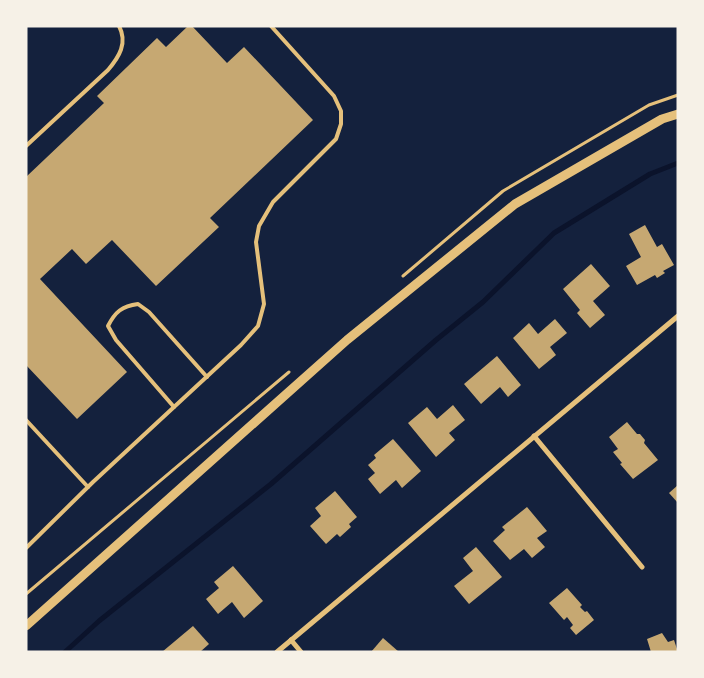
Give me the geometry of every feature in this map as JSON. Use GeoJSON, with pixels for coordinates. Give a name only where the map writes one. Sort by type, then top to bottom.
{"type":"FeatureCollection","features":[{"type":"Feature","properties":{"kind":"street"},"geometry":{"type":"LineString","coordinates":[[26,626],[347,340],[515,204],[662,119],[678,114]]}},
{"type":"Feature","properties":{"kind":"street"},"geometry":{"type":"LineString","coordinates":[[277,652],[678,316]]}},
{"type":"Feature","properties":{"kind":"street"},"geometry":{"type":"LineString","coordinates":[[534,436],[642,567]]}},
{"type":"Feature","properties":{"kind":"street"},"geometry":{"type":"LineString","coordinates":[[291,640],[301,652]]}},
{"type":"Feature","properties":{"kind":"lane"},"geometry":{"type":"LineString","coordinates":[[26,146],[108,70],[117,59],[123,47],[122,32],[119,26]]}},
{"type":"Feature","properties":{"kind":"lane"},"geometry":{"type":"LineString","coordinates":[[26,548],[88,486],[242,345],[258,326],[264,304],[256,242],[259,226],[273,202],[336,139],[341,124],[341,110],[334,96],[271,26]]}},
{"type":"Feature","properties":{"kind":"lane"},"geometry":{"type":"LineString","coordinates":[[174,407],[116,340],[108,326],[114,315],[125,306],[138,304],[149,312],[207,377]]}},
{"type":"Feature","properties":{"kind":"lane"},"geometry":{"type":"LineString","coordinates":[[26,420],[88,486]]}},
{"type":"Feature","properties":{"kind":"building"},"geometry":{"type":"Polygon","coordinates":[[[188,26],[192,26],[227,63],[244,47],[313,120],[210,218],[219,227],[156,286],[112,240],[86,264],[72,249],[40,279],[127,372],[77,419],[26,365],[26,177],[104,103],[97,96],[157,38],[166,47],[188,26]]]}},
{"type":"Feature","properties":{"kind":"building"},"geometry":{"type":"Polygon","coordinates":[[[645,225],[657,247],[662,244],[674,265],[663,271],[665,273],[657,278],[655,275],[637,285],[626,266],[641,257],[629,234],[645,225]]]}},
{"type":"Feature","properties":{"kind":"building"},"geometry":{"type":"Polygon","coordinates":[[[591,264],[610,286],[593,301],[605,315],[590,328],[577,313],[580,310],[563,289],[591,264]]]}},
{"type":"Feature","properties":{"kind":"building"},"geometry":{"type":"Polygon","coordinates":[[[555,319],[567,333],[550,347],[556,355],[539,369],[513,338],[529,323],[538,334],[555,319]]]}},
{"type":"Feature","properties":{"kind":"building"},"geometry":{"type":"Polygon","coordinates":[[[497,356],[521,385],[508,397],[500,387],[481,404],[464,384],[497,356]]]}},
{"type":"Feature","properties":{"kind":"building"},"geometry":{"type":"Polygon","coordinates":[[[453,405],[465,420],[449,433],[455,440],[436,457],[408,423],[427,407],[437,419],[453,405]]]}},
{"type":"Feature","properties":{"kind":"building"},"geometry":{"type":"Polygon","coordinates":[[[627,422],[645,440],[644,443],[658,460],[633,479],[620,464],[622,463],[613,452],[618,449],[609,437],[627,422]]]}},
{"type":"Feature","properties":{"kind":"building"},"geometry":{"type":"Polygon","coordinates":[[[393,439],[421,471],[402,488],[396,480],[380,494],[368,479],[375,473],[368,465],[376,458],[374,455],[393,439]]]}},
{"type":"Feature","properties":{"kind":"building"},"geometry":{"type":"Polygon","coordinates":[[[678,485],[678,503],[669,493],[678,485]]]}},
{"type":"Feature","properties":{"kind":"building"},"geometry":{"type":"Polygon","coordinates":[[[335,491],[357,517],[349,524],[351,527],[340,537],[337,534],[326,544],[310,526],[321,516],[315,508],[335,491]]]}},
{"type":"Feature","properties":{"kind":"building"},"geometry":{"type":"Polygon","coordinates":[[[527,507],[547,531],[537,538],[545,547],[532,558],[524,549],[510,560],[493,541],[505,530],[502,527],[527,507]]]}},
{"type":"Feature","properties":{"kind":"building"},"geometry":{"type":"Polygon","coordinates":[[[476,547],[502,577],[469,604],[454,586],[473,571],[463,558],[476,547]]]}},
{"type":"Feature","properties":{"kind":"building"},"geometry":{"type":"Polygon","coordinates":[[[233,566],[263,601],[244,618],[232,602],[218,614],[206,599],[219,588],[214,582],[233,566]]]}},
{"type":"Feature","properties":{"kind":"building"},"geometry":{"type":"Polygon","coordinates":[[[567,588],[582,605],[580,607],[585,612],[587,611],[594,620],[576,635],[570,628],[573,625],[567,617],[564,620],[549,603],[567,588]]]}},
{"type":"Feature","properties":{"kind":"building"},"geometry":{"type":"Polygon","coordinates":[[[193,626],[209,644],[200,652],[162,652],[193,626]]]}},
{"type":"Feature","properties":{"kind":"building"},"geometry":{"type":"Polygon","coordinates":[[[662,633],[668,642],[674,640],[678,652],[651,652],[647,639],[662,633]]]}},
{"type":"Feature","properties":{"kind":"building"},"geometry":{"type":"Polygon","coordinates":[[[383,638],[399,652],[371,652],[383,638]]]}},
{"type":"Feature","properties":{"kind":"waterway"},"geometry":{"type":"LineString","coordinates":[[65,652],[99,621],[271,484],[436,340],[483,302],[554,233],[650,174],[678,163]]}}]}
